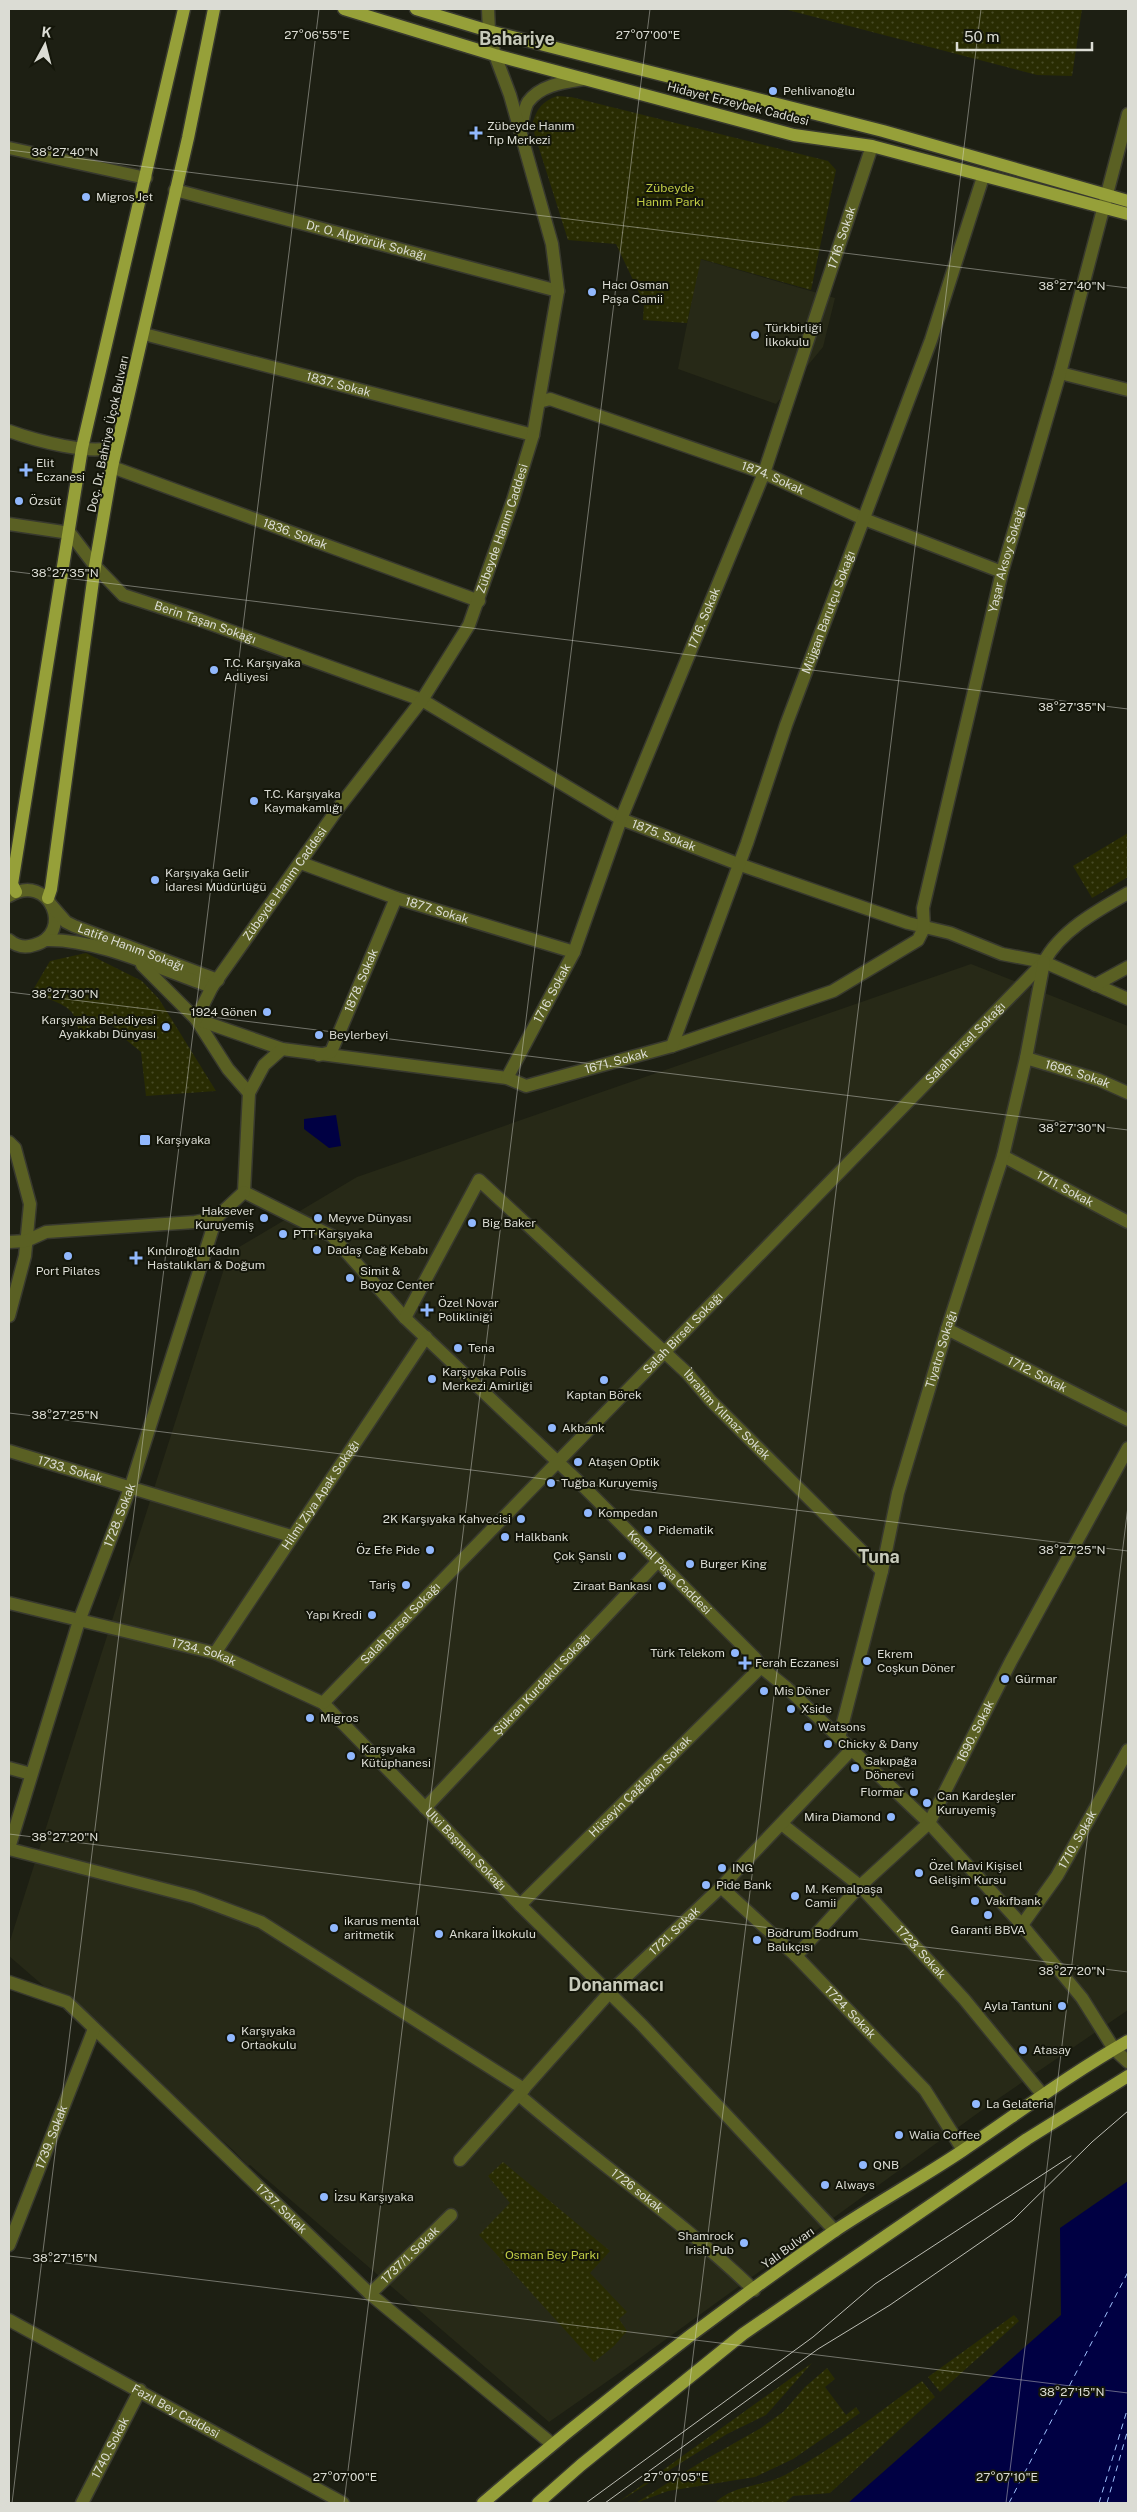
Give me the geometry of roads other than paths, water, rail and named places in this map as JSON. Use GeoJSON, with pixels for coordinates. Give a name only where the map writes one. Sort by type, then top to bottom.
{"type":"FeatureCollection","features":[{"type":"Feature","properties":{"kind":"main road","name":"Doç. Dr. Bahriye Üçok Bulvarı"},"geometry":{"type":"LineString","coordinates":[[11,895],[82,448],[184,9]]}},
{"type":"Feature","properties":{"kind":"main road","name":"Doç. Dr. Bahriye Üçok Bulvarı"},"geometry":{"type":"LineString","coordinates":[[50,902],[95,566],[116,445],[144,334],[188,138],[214,9]]}},
{"type":"Feature","properties":{"kind":"main road","name":"Hidayet Erzeybek Caddesi"},"geometry":{"type":"LineString","coordinates":[[344,9],[495,55],[794,135],[872,146],[983,177],[1104,201],[1128,201]]}},
{"type":"Feature","properties":{"kind":"main road","name":"Hidayet Erzeybek Caddesi"},"geometry":{"type":"LineString","coordinates":[[416,9],[489,31],[883,131],[1104,201],[1128,214]]}},
{"type":"Feature","properties":{"kind":"main road","name":"Yalı Bulvarı"},"geometry":{"type":"LineString","coordinates":[[483,2503],[552,2444],[646,2369],[835,2231],[963,2150],[1042,2094],[1128,2041]]}},
{"type":"Feature","properties":{"kind":"main road"},"geometry":{"type":"LineString","coordinates":[[538,2503],[580,2465],[743,2334],[1028,2139],[1128,2076]]}},
{"type":"Feature","properties":{"kind":"street","name":"Zübeyde Hanım Caddesi"},"geometry":{"type":"LineString","coordinates":[[196,1019],[215,983],[339,807],[422,700],[469,625],[479,601],[533,436],[558,291],[552,244],[521,131],[495,55],[489,31],[488,9]]}},
{"type":"Feature","properties":{"kind":"street"},"geometry":{"type":"LineString","coordinates":[[521,131],[528,102],[541,91],[558,83],[586,79]]}},
{"type":"Feature","properties":{"kind":"street","name":"Yaşar Aksoy Sokağı"},"geometry":{"type":"LineString","coordinates":[[924,928],[923,908],[1002,572],[1060,373],[1128,114]]}},
{"type":"Feature","properties":{"kind":"street","name":"1716. Sokak"},"geometry":{"type":"LineString","coordinates":[[507,1078],[574,952],[621,819],[764,473],[872,146]]}},
{"type":"Feature","properties":{"kind":"street"},"geometry":{"type":"LineString","coordinates":[[9,148],[146,178]]}},
{"type":"Feature","properties":{"kind":"street","name":"Müjgan Barutçu Sokağı"},"geometry":{"type":"LineString","coordinates":[[672,1046],[786,725],[931,340],[983,177]]}},
{"type":"Feature","properties":{"kind":"street","name":"Dr. O. Alpyörük Sokağı"},"geometry":{"type":"LineString","coordinates":[[175,190],[558,291]]}},
{"type":"Feature","properties":{"kind":"street","name":"1837. Sokak"},"geometry":{"type":"LineString","coordinates":[[144,334],[533,436]]}},
{"type":"Feature","properties":{"kind":"street"},"geometry":{"type":"LineString","coordinates":[[1060,373],[1128,390]]}},
{"type":"Feature","properties":{"kind":"street","name":"1874. Sokak"},"geometry":{"type":"LineString","coordinates":[[539,402],[550,399],[764,473],[864,519],[1002,572]]}},
{"type":"Feature","properties":{"kind":"street"},"geometry":{"type":"LineString","coordinates":[[9,431],[32,440],[82,448],[105,450],[116,445]]}},
{"type":"Feature","properties":{"kind":"street","name":"1836. Sokak"},"geometry":{"type":"LineString","coordinates":[[112,468],[479,601]]}},
{"type":"Feature","properties":{"kind":"street"},"geometry":{"type":"LineString","coordinates":[[9,524],[70,533]]}},
{"type":"Feature","properties":{"kind":"street","name":"Berin Taşan Sokağı"},"geometry":{"type":"LineString","coordinates":[[70,533],[95,566],[122,595],[200,620],[422,700]]}},
{"type":"Feature","properties":{"kind":"street","name":"1875. Sokak"},"geometry":{"type":"LineString","coordinates":[[422,700],[621,819],[738,864],[924,928],[950,933],[1002,954],[1044,962],[1128,999]]}},
{"type":"Feature","properties":{"kind":"street","name":"1877. Sokak"},"geometry":{"type":"LineString","coordinates":[[301,863],[396,898],[574,952]]}},
{"type":"Feature","properties":{"kind":"street"},"geometry":{"type":"LineString","coordinates":[[11,895],[33,890],[50,902],[55,924],[45,940]]}},
{"type":"Feature","properties":{"kind":"street","name":"Salah Birsel Sokağı"},"geometry":{"type":"LineString","coordinates":[[323,1703],[1044,962],[1052,948],[1097,911],[1128,893]]}},
{"type":"Feature","properties":{"kind":"street","name":"1878. Sokak"},"geometry":{"type":"LineString","coordinates":[[318,1055],[330,1052],[396,898]]}},
{"type":"Feature","properties":{"kind":"street","name":"Latife Hanım Sokağı"},"geometry":{"type":"LineString","coordinates":[[50,902],[66,922],[74,926],[215,983]]}},
{"type":"Feature","properties":{"kind":"street","name":"1671. Sokak"},"geometry":{"type":"LineString","coordinates":[[196,1019],[282,1049],[507,1078],[526,1086],[672,1046],[833,991],[918,940],[924,928]]}},
{"type":"Feature","properties":{"kind":"street"},"geometry":{"type":"LineString","coordinates":[[9,940],[20,946],[28,947],[45,940],[84,943],[215,983]]}},
{"type":"Feature","properties":{"kind":"street"},"geometry":{"type":"LineString","coordinates":[[139,961],[196,1019],[228,1069],[249,1092]]}},
{"type":"Feature","properties":{"kind":"street","name":"Tiyatro Sokağı"},"geometry":{"type":"LineString","coordinates":[[839,1738],[882,1571],[898,1493],[947,1329],[1003,1156],[1026,1058],[1044,962]]}},
{"type":"Feature","properties":{"kind":"street"},"geometry":{"type":"LineString","coordinates":[[1095,985],[1128,966]]}},
{"type":"Feature","properties":{"kind":"street"},"geometry":{"type":"LineString","coordinates":[[244,1192],[249,1092],[264,1065],[282,1049]]}},
{"type":"Feature","properties":{"kind":"street","name":"1696. Sokak"},"geometry":{"type":"LineString","coordinates":[[1026,1058],[1099,1080],[1128,1093]]}},
{"type":"Feature","properties":{"kind":"street"},"geometry":{"type":"LineString","coordinates":[[9,1142],[15,1148],[30,1204],[25,1256],[9,1316]]}},
{"type":"Feature","properties":{"kind":"street","name":"1711. Sokak"},"geometry":{"type":"LineString","coordinates":[[1003,1156],[1128,1222]]}},
{"type":"Feature","properties":{"kind":"street","name":"İbrahim Yılmaz Sokak"},"geometry":{"type":"LineString","coordinates":[[405,1318],[479,1180],[663,1354],[687,1373],[710,1400],[882,1571]]}},
{"type":"Feature","properties":{"kind":"street","name":"1728. Sokak"},"geometry":{"type":"LineString","coordinates":[[9,1848],[79,1621],[131,1486],[216,1218],[244,1192]]}},
{"type":"Feature","properties":{"kind":"street","name":"Kemal Paşa Caddesi"},"geometry":{"type":"LineString","coordinates":[[244,1192],[332,1236],[405,1318],[558,1462],[755,1658],[760,1667],[787,1688],[929,1823],[1022,1925],[1082,1998],[1114,2049],[1128,2062]]}},
{"type":"Feature","properties":{"kind":"street"},"geometry":{"type":"LineString","coordinates":[[9,1242],[26,1241],[46,1232],[195,1222],[216,1218]]}},
{"type":"Feature","properties":{"kind":"street","name":"1712. Sokak"},"geometry":{"type":"LineString","coordinates":[[947,1329],[1128,1420]]}},
{"type":"Feature","properties":{"kind":"street","name":"Hilmi Ziya Apak Sokağı"},"geometry":{"type":"LineString","coordinates":[[215,1652],[426,1337]]}},
{"type":"Feature","properties":{"kind":"street","name":"1690. Sokak"},"geometry":{"type":"LineString","coordinates":[[796,1956],[860,1886],[929,1823],[1011,1661],[1128,1448]]}},
{"type":"Feature","properties":{"kind":"street","name":"1733. Sokak"},"geometry":{"type":"LineString","coordinates":[[9,1451],[131,1486],[291,1536]]}},
{"type":"Feature","properties":{"kind":"street","name":"Şükran Kurdakul Sokağı"},"geometry":{"type":"LineString","coordinates":[[425,1808],[658,1561]]}},
{"type":"Feature","properties":{"kind":"street","name":"1734. Sokak"},"geometry":{"type":"LineString","coordinates":[[9,1603],[215,1652],[323,1703]]}},
{"type":"Feature","properties":{"kind":"street","name":"Hüseyin Çağlayan Sokak"},"geometry":{"type":"LineString","coordinates":[[520,1905],[760,1667]]}},
{"type":"Feature","properties":{"kind":"street","name":"Ulvi Başman Sokağı"},"geometry":{"type":"LineString","coordinates":[[323,1703],[520,1905],[610,1992],[835,2231]]}},
{"type":"Feature","properties":{"kind":"street","name":"1721. Sokak"},"geometry":{"type":"LineString","coordinates":[[460,2160],[610,1992],[721,1887],[783,1825],[852,1749]]}},
{"type":"Feature","properties":{"kind":"street","name":"1710. Sokak"},"geometry":{"type":"LineString","coordinates":[[1022,1925],[1057,1876],[1128,1750]]}},
{"type":"Feature","properties":{"kind":"street"},"geometry":{"type":"LineString","coordinates":[[9,1768],[31,1774]]}},
{"type":"Feature","properties":{"kind":"street","name":"1723. Sokak"},"geometry":{"type":"LineString","coordinates":[[783,1825],[860,1886],[964,1999],[1042,2094]]}},
{"type":"Feature","properties":{"kind":"street","name":"1726 sokak"},"geometry":{"type":"LineString","coordinates":[[9,1848],[194,1897],[260,1922],[522,2092],[723,2261],[754,2290]]}},
{"type":"Feature","properties":{"kind":"street","name":"1724. Sokak"},"geometry":{"type":"LineString","coordinates":[[721,1887],[796,1956],[925,2090],[963,2150]]}},
{"type":"Feature","properties":{"kind":"street","name":"1737. Sokak"},"geometry":{"type":"LineString","coordinates":[[9,1982],[67,2002],[370,2294],[552,2444]]}},
{"type":"Feature","properties":{"kind":"street","name":"1739. Sokak"},"geometry":{"type":"LineString","coordinates":[[9,2244],[94,2029]]}},
{"type":"Feature","properties":{"kind":"street","name":"1737/1. Sokak"},"geometry":{"type":"LineString","coordinates":[[370,2294],[451,2215]]}},
{"type":"Feature","properties":{"kind":"street","name":"Fazıl Bey Caddesi"},"geometry":{"type":"LineString","coordinates":[[9,2320],[140,2390],[343,2503]]}},
{"type":"Feature","properties":{"kind":"street","name":"1740. Sokak"},"geometry":{"type":"LineString","coordinates":[[82,2503],[140,2390]]}},
{"type":"Feature","properties":{"kind":"tram line"},"geometry":{"type":"LineString","coordinates":[[605,2503],[818,2349],[890,2305],[1013,2220],[1092,2142],[1128,2111]]}},
{"type":"Feature","properties":{"kind":"tram line"},"geometry":{"type":"LineString","coordinates":[[586,2503],[813,2337],[875,2284],[1071,2156]]}},
{"type":"Feature","properties":{"kind":"place","name":"Pehlivanoğlu"},"geometry":{"type":"Point","coordinates":[773,91]}},
{"type":"Feature","properties":{"kind":"place","name":"Zübeyde Hanım Tıp Merkezi"},"geometry":{"type":"Point","coordinates":[476,133]}},
{"type":"Feature","properties":{"kind":"place","name":"Migros Jet"},"geometry":{"type":"Point","coordinates":[86,197]}},
{"type":"Feature","properties":{"kind":"place","name":"Hacı Osman Paşa Camii"},"geometry":{"type":"Point","coordinates":[592,292]}},
{"type":"Feature","properties":{"kind":"place","name":"Türkbirliği İlkokulu"},"geometry":{"type":"Point","coordinates":[755,335]}},
{"type":"Feature","properties":{"kind":"place","name":"Elit Eczanesi"},"geometry":{"type":"Point","coordinates":[26,470]}},
{"type":"Feature","properties":{"kind":"place","name":"Özsüt"},"geometry":{"type":"Point","coordinates":[19,501]}},
{"type":"Feature","properties":{"kind":"place","name":"T.C. Karşıyaka Adliyesi"},"geometry":{"type":"Point","coordinates":[214,670]}},
{"type":"Feature","properties":{"kind":"place","name":"T.C. Karşıyaka Kaymakamlığı"},"geometry":{"type":"Point","coordinates":[254,801]}},
{"type":"Feature","properties":{"kind":"place","name":"Karşıyaka Gelir İdaresi Müdürlüğü"},"geometry":{"type":"Point","coordinates":[155,880]}},
{"type":"Feature","properties":{"kind":"place","name":"1924 Gönen"},"geometry":{"type":"Point","coordinates":[267,1012]}},
{"type":"Feature","properties":{"kind":"place","name":"Karşıyaka Belediyesi Ayakkabı Dünyası"},"geometry":{"type":"Point","coordinates":[166,1027]}},
{"type":"Feature","properties":{"kind":"place","name":"Beylerbeyi"},"geometry":{"type":"Point","coordinates":[319,1035]}},
{"type":"Feature","properties":{"kind":"place","name":"Karşıyaka"},"geometry":{"type":"Point","coordinates":[145,1140]}},
{"type":"Feature","properties":{"kind":"place","name":"Haksever Kuruyemiş"},"geometry":{"type":"Point","coordinates":[264,1218]}},
{"type":"Feature","properties":{"kind":"place","name":"Meyve Dünyası"},"geometry":{"type":"Point","coordinates":[318,1218]}},
{"type":"Feature","properties":{"kind":"place","name":"Big Baker"},"geometry":{"type":"Point","coordinates":[472,1223]}},
{"type":"Feature","properties":{"kind":"place","name":"PTT Karşıyaka"},"geometry":{"type":"Point","coordinates":[283,1234]}},
{"type":"Feature","properties":{"kind":"place","name":"Dadaş Cağ Kebabı"},"geometry":{"type":"Point","coordinates":[317,1250]}},
{"type":"Feature","properties":{"kind":"place","name":"Port Pilates"},"geometry":{"type":"Point","coordinates":[68,1256]}},
{"type":"Feature","properties":{"kind":"place","name":"Kındıroğlu Kadın Hastalıkları & Doğum"},"geometry":{"type":"Point","coordinates":[136,1258]}},
{"type":"Feature","properties":{"kind":"place","name":"Simit & Boyoz Center"},"geometry":{"type":"Point","coordinates":[350,1278]}},
{"type":"Feature","properties":{"kind":"place","name":"Özel Novar Polikliniği"},"geometry":{"type":"Point","coordinates":[427,1310]}},
{"type":"Feature","properties":{"kind":"place","name":"Tena"},"geometry":{"type":"Point","coordinates":[458,1348]}},
{"type":"Feature","properties":{"kind":"place","name":"Karşıyaka Polis Merkezi Amirliği"},"geometry":{"type":"Point","coordinates":[432,1379]}},
{"type":"Feature","properties":{"kind":"place","name":"Kaptan Börek"},"geometry":{"type":"Point","coordinates":[604,1380]}},
{"type":"Feature","properties":{"kind":"place","name":"Akbank"},"geometry":{"type":"Point","coordinates":[552,1428]}},
{"type":"Feature","properties":{"kind":"place","name":"Ataşen Optik"},"geometry":{"type":"Point","coordinates":[578,1462]}},
{"type":"Feature","properties":{"kind":"place","name":"Tuğba Kuruyemiş"},"geometry":{"type":"Point","coordinates":[551,1483]}},
{"type":"Feature","properties":{"kind":"place","name":"Kompedan"},"geometry":{"type":"Point","coordinates":[588,1513]}},
{"type":"Feature","properties":{"kind":"place","name":"2K Karşıyaka Kahvecisi"},"geometry":{"type":"Point","coordinates":[521,1519]}},
{"type":"Feature","properties":{"kind":"place","name":"Pidematik"},"geometry":{"type":"Point","coordinates":[648,1530]}},
{"type":"Feature","properties":{"kind":"place","name":"Halkbank"},"geometry":{"type":"Point","coordinates":[505,1537]}},
{"type":"Feature","properties":{"kind":"place","name":"Öz Efe Pide"},"geometry":{"type":"Point","coordinates":[430,1550]}},
{"type":"Feature","properties":{"kind":"place","name":"Çok Şanslı"},"geometry":{"type":"Point","coordinates":[622,1556]}},
{"type":"Feature","properties":{"kind":"place","name":"Burger King"},"geometry":{"type":"Point","coordinates":[690,1564]}},
{"type":"Feature","properties":{"kind":"place","name":"Tariş"},"geometry":{"type":"Point","coordinates":[406,1585]}},
{"type":"Feature","properties":{"kind":"place","name":"Ziraat Bankası"},"geometry":{"type":"Point","coordinates":[662,1586]}},
{"type":"Feature","properties":{"kind":"place","name":"Yapı Kredi"},"geometry":{"type":"Point","coordinates":[372,1615]}},
{"type":"Feature","properties":{"kind":"place","name":"Türk Telekom"},"geometry":{"type":"Point","coordinates":[735,1653]}},
{"type":"Feature","properties":{"kind":"place","name":"Ekrem Coşkun Döner"},"geometry":{"type":"Point","coordinates":[867,1661]}},
{"type":"Feature","properties":{"kind":"place","name":"Ferah Eczanesi"},"geometry":{"type":"Point","coordinates":[745,1663]}},
{"type":"Feature","properties":{"kind":"place","name":"Gürmar"},"geometry":{"type":"Point","coordinates":[1005,1679]}},
{"type":"Feature","properties":{"kind":"place","name":"Mis Döner"},"geometry":{"type":"Point","coordinates":[764,1691]}},
{"type":"Feature","properties":{"kind":"place","name":"Xside"},"geometry":{"type":"Point","coordinates":[791,1709]}},
{"type":"Feature","properties":{"kind":"place","name":"Migros"},"geometry":{"type":"Point","coordinates":[310,1718]}},
{"type":"Feature","properties":{"kind":"place","name":"Watsons"},"geometry":{"type":"Point","coordinates":[808,1727]}},
{"type":"Feature","properties":{"kind":"place","name":"Chicky & Dany"},"geometry":{"type":"Point","coordinates":[828,1744]}},
{"type":"Feature","properties":{"kind":"place","name":"Karşıyaka Kütüphanesi"},"geometry":{"type":"Point","coordinates":[351,1756]}},
{"type":"Feature","properties":{"kind":"place","name":"Sakıpağa Dönerevi"},"geometry":{"type":"Point","coordinates":[855,1768]}},
{"type":"Feature","properties":{"kind":"place","name":"Flormar"},"geometry":{"type":"Point","coordinates":[914,1792]}},
{"type":"Feature","properties":{"kind":"place","name":"Can Kardeşler Kuruyemiş"},"geometry":{"type":"Point","coordinates":[927,1803]}},
{"type":"Feature","properties":{"kind":"place","name":"Mira Diamond"},"geometry":{"type":"Point","coordinates":[891,1817]}},
{"type":"Feature","properties":{"kind":"place","name":"ING"},"geometry":{"type":"Point","coordinates":[722,1868]}},
{"type":"Feature","properties":{"kind":"place","name":"Özel Mavi Kişisel Gelişim Kursu"},"geometry":{"type":"Point","coordinates":[919,1873]}},
{"type":"Feature","properties":{"kind":"place","name":"Pide Bank"},"geometry":{"type":"Point","coordinates":[706,1885]}},
{"type":"Feature","properties":{"kind":"place","name":"M. Kemalpaşa Camii"},"geometry":{"type":"Point","coordinates":[795,1896]}},
{"type":"Feature","properties":{"kind":"place","name":"Vakıfbank"},"geometry":{"type":"Point","coordinates":[975,1901]}},
{"type":"Feature","properties":{"kind":"place","name":"Garanti BBVA"},"geometry":{"type":"Point","coordinates":[988,1915]}},
{"type":"Feature","properties":{"kind":"place","name":"ikarus mental aritmetik"},"geometry":{"type":"Point","coordinates":[334,1928]}},
{"type":"Feature","properties":{"kind":"place","name":"Ankara İlkokulu"},"geometry":{"type":"Point","coordinates":[439,1934]}},
{"type":"Feature","properties":{"kind":"place","name":"Bodrum Bodrum Balıkçısı"},"geometry":{"type":"Point","coordinates":[757,1940]}},
{"type":"Feature","properties":{"kind":"place","name":"Ayla Tantuni"},"geometry":{"type":"Point","coordinates":[1062,2006]}},
{"type":"Feature","properties":{"kind":"place","name":"Karşıyaka Ortaokulu"},"geometry":{"type":"Point","coordinates":[231,2038]}},
{"type":"Feature","properties":{"kind":"place","name":"Atasay"},"geometry":{"type":"Point","coordinates":[1023,2050]}},
{"type":"Feature","properties":{"kind":"place","name":"La Gelateria"},"geometry":{"type":"Point","coordinates":[976,2104]}},
{"type":"Feature","properties":{"kind":"place","name":"Walia Coffee"},"geometry":{"type":"Point","coordinates":[899,2135]}},
{"type":"Feature","properties":{"kind":"place","name":"QNB"},"geometry":{"type":"Point","coordinates":[863,2165]}},
{"type":"Feature","properties":{"kind":"place","name":"Always"},"geometry":{"type":"Point","coordinates":[825,2185]}},
{"type":"Feature","properties":{"kind":"place","name":"İzsu Karşıyaka"},"geometry":{"type":"Point","coordinates":[324,2197]}},
{"type":"Feature","properties":{"kind":"place","name":"Shamrock Irish Pub"},"geometry":{"type":"Point","coordinates":[744,2243]}},
{"type":"Feature","properties":{"kind":"district","name":"Bahariye"},"geometry":{"type":"Point","coordinates":[517,38]}},
{"type":"Feature","properties":{"kind":"district","name":"Tuna"},"geometry":{"type":"Point","coordinates":[879,1556]}},
{"type":"Feature","properties":{"kind":"district","name":"Donanmacı"},"geometry":{"type":"Point","coordinates":[616,1984]}},
{"type":"Feature","properties":{"kind":"park label","name":"Zübeyde Hanım Parkı"},"geometry":{"type":"Point","coordinates":[670,195]}},
{"type":"Feature","properties":{"kind":"park label","name":"Osman Bey Parkı"},"geometry":{"type":"Point","coordinates":[552,2255]}}]}
